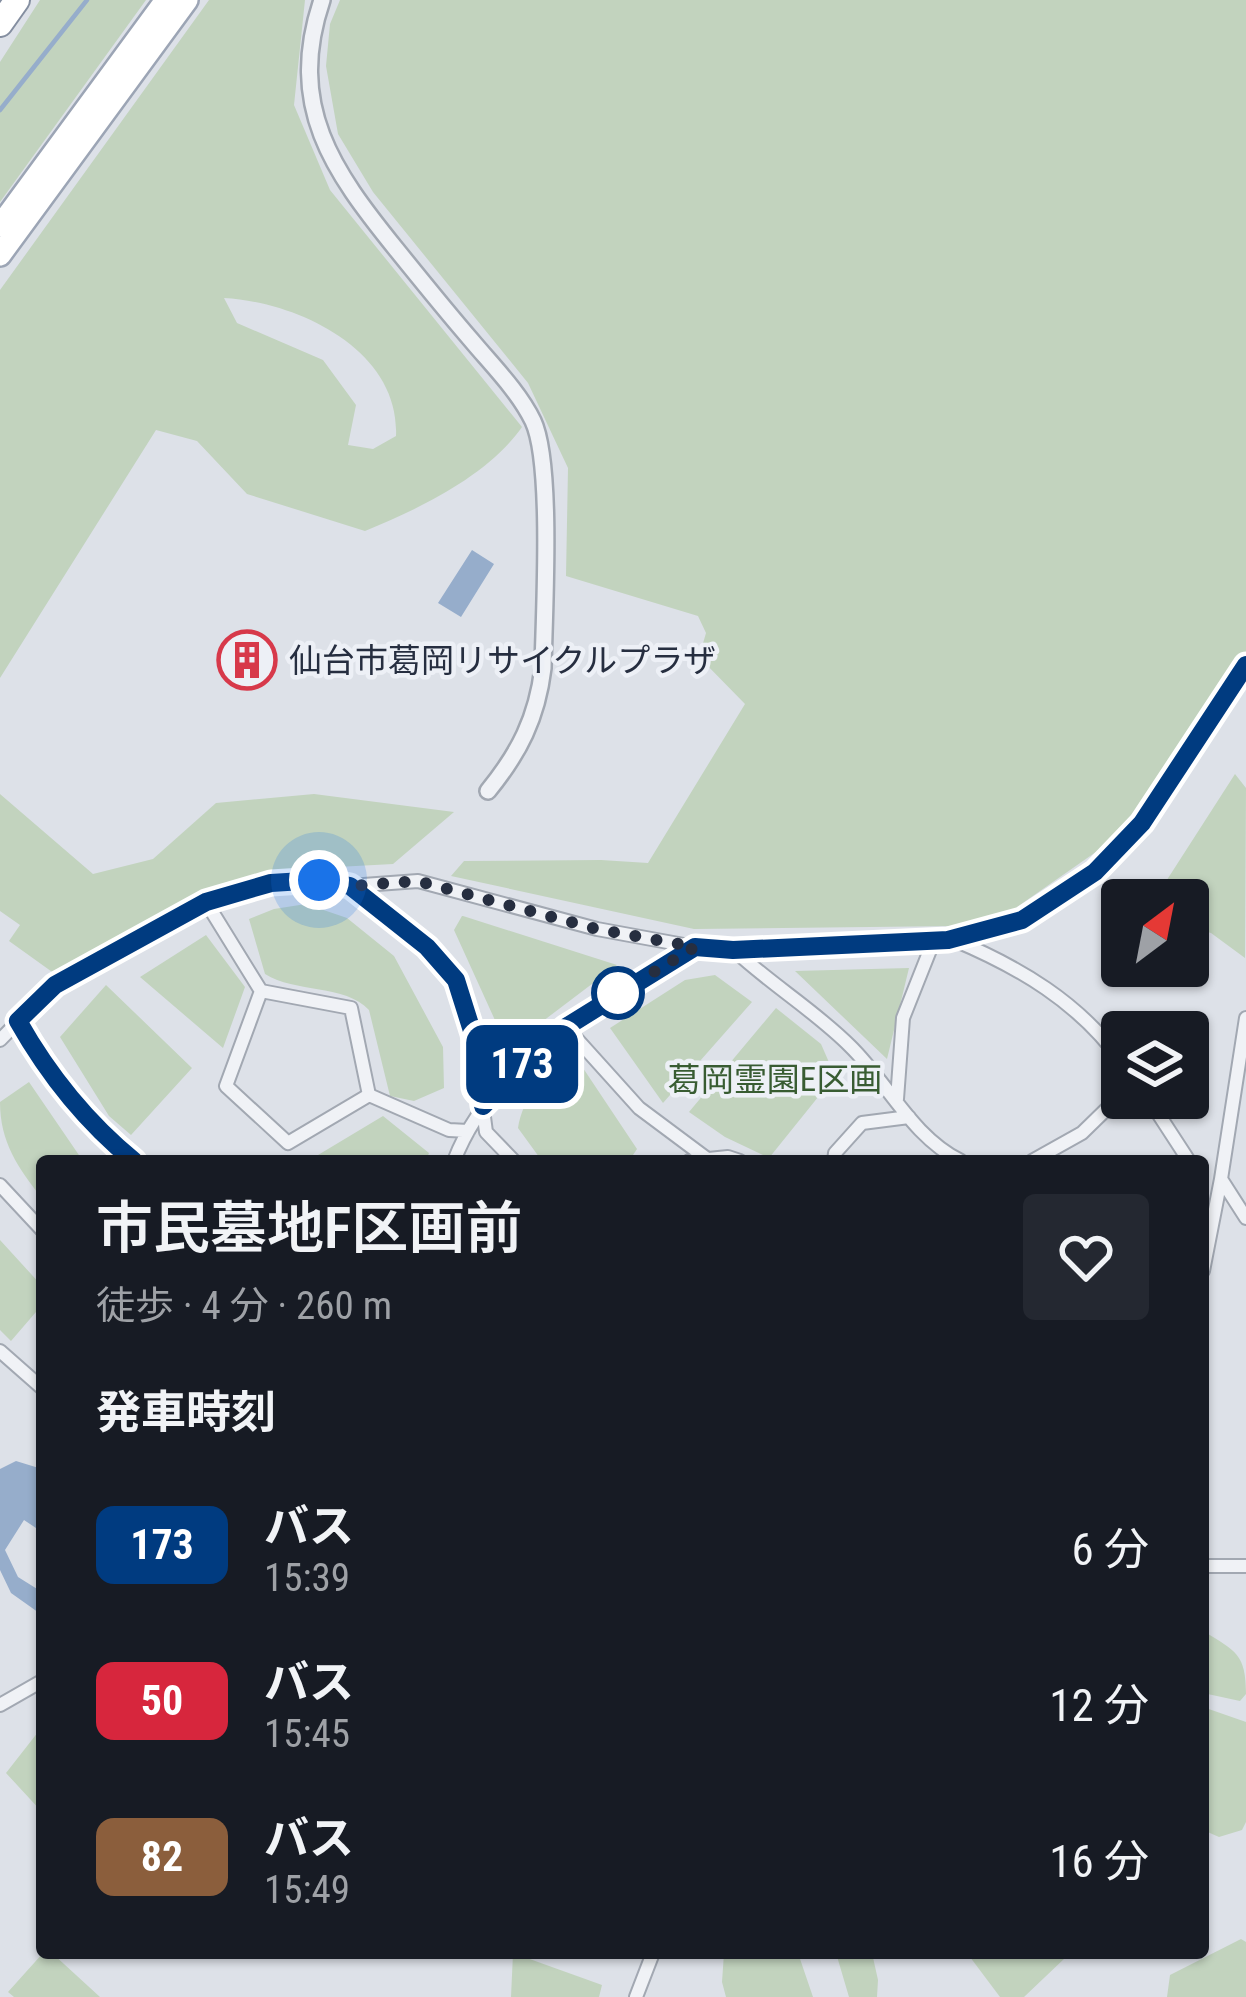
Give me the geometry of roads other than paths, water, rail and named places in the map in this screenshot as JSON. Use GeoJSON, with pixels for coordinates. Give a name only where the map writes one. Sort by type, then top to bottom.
{"type":"FeatureCollection","features":[{"type":"Feature","properties":{"kind":"highway"},"geometry":{"type":"LineString","coordinates":[[0,24],[17,0]]}},
{"type":"Feature","properties":{"kind":"main road"},"geometry":{"type":"LineString","coordinates":[[0,226],[166,0]]}},
{"type":"Feature","properties":{"kind":"main road"},"geometry":{"type":"LineString","coordinates":[[0,255],[187,0]]}},
{"type":"Feature","properties":{"kind":"street"},"geometry":{"type":"LineString","coordinates":[[322,0],[311,41],[311,84],[321,137],[333,165],[504,379],[533,421],[542,458],[544,646],[539,701],[513,760],[488,791]]}},
{"type":"Feature","properties":{"kind":"street"},"geometry":{"type":"LineString","coordinates":[[0,1040],[55,985],[206,902],[271,883],[319,880],[350,886],[418,881],[597,929],[733,950],[951,939],[1022,920],[1095,872],[1142,823],[1246,665]]}},
{"type":"Feature","properties":{"kind":"street"},"geometry":{"type":"LineString","coordinates":[[350,886],[427,947],[456,980],[473,1034],[486,1132],[508,1155]]}},
{"type":"Feature","properties":{"kind":"street"},"geometry":{"type":"LineString","coordinates":[[206,902],[261,991],[351,1008],[370,1095]]}},
{"type":"Feature","properties":{"kind":"street"},"geometry":{"type":"LineString","coordinates":[[951,939],[1008,965],[1066,1002],[1101,1040]]}},
{"type":"Feature","properties":{"kind":"street"},"geometry":{"type":"LineString","coordinates":[[897,1100],[903,1018],[934,940]]}},
{"type":"Feature","properties":{"kind":"street"},"geometry":{"type":"LineString","coordinates":[[457,1155],[483,1106],[532,1055],[566,1027],[695,947]]}},
{"type":"Feature","properties":{"kind":"street"},"geometry":{"type":"LineString","coordinates":[[733,950],[832,1029],[928,1140],[949,1155]]}},
{"type":"Feature","properties":{"kind":"street"},"geometry":{"type":"LineString","coordinates":[[261,991],[226,1086],[288,1142],[370,1095]]}},
{"type":"Feature","properties":{"kind":"street"},"geometry":{"type":"LineString","coordinates":[[1209,1237],[1246,1018]]}},
{"type":"Feature","properties":{"kind":"street"},"geometry":{"type":"LineString","coordinates":[[18,1021],[62,1090],[127,1155]]}},
{"type":"Feature","properties":{"kind":"street"},"geometry":{"type":"LineString","coordinates":[[566,1027],[639,1108],[702,1155]]}},
{"type":"Feature","properties":{"kind":"street"},"geometry":{"type":"LineString","coordinates":[[370,1095],[448,1130],[468,1131]]}},
{"type":"Feature","properties":{"kind":"street"},"geometry":{"type":"LineString","coordinates":[[1043,1155],[1082,1133],[1101,1114]]}},
{"type":"Feature","properties":{"kind":"street"},"geometry":{"type":"LineString","coordinates":[[835,1155],[862,1123],[909,1118]]}},
{"type":"Feature","properties":{"kind":"street"},"geometry":{"type":"LineString","coordinates":[[1162,1119],[1185,1155]]}},
{"type":"Feature","properties":{"kind":"street"},"geometry":{"type":"LineString","coordinates":[[1221,1179],[1246,1218]]}},
{"type":"Feature","properties":{"kind":"street"},"geometry":{"type":"LineString","coordinates":[[0,1185],[36,1224]]}},
{"type":"Feature","properties":{"kind":"street"},"geometry":{"type":"LineString","coordinates":[[1209,1194],[1215,1203]]}},
{"type":"Feature","properties":{"kind":"street"},"geometry":{"type":"LineString","coordinates":[[0,1351],[36,1383]]}},
{"type":"Feature","properties":{"kind":"street"},"geometry":{"type":"LineString","coordinates":[[1209,1565],[1246,1566]]}},
{"type":"Feature","properties":{"kind":"street"},"geometry":{"type":"LineString","coordinates":[[0,1705],[36,1684]]}},
{"type":"Feature","properties":{"kind":"street"},"geometry":{"type":"LineString","coordinates":[[636,1997],[651,1959]]}},
{"type":"Feature","properties":{"kind":"water"},"geometry":{"type":"Polygon","coordinates":[[[472,550],[494,564],[461,617],[438,603],[472,550]]]}},
{"type":"Feature","properties":{"kind":"water"},"geometry":{"type":"Polygon","coordinates":[[[16,1461],[36,1467],[36,1528],[24,1520],[5,1550],[18,1577],[36,1588],[36,1611],[11,1593],[0,1570],[0,1469],[16,1461]]]}},
{"type":"Feature","properties":{"kind":"waterway"},"geometry":{"type":"LineString","coordinates":[[0,110],[87,0]]}},
{"type":"Feature","properties":{"kind":"place","name":"仙台市葛岡リサイクルプラザ"},"geometry":{"type":"Point","coordinates":[247,660]}},
{"type":"Feature","properties":{"kind":"park label","name":"葛岡霊園E区画"},"geometry":{"type":"Point","coordinates":[775,1079]}}]}
